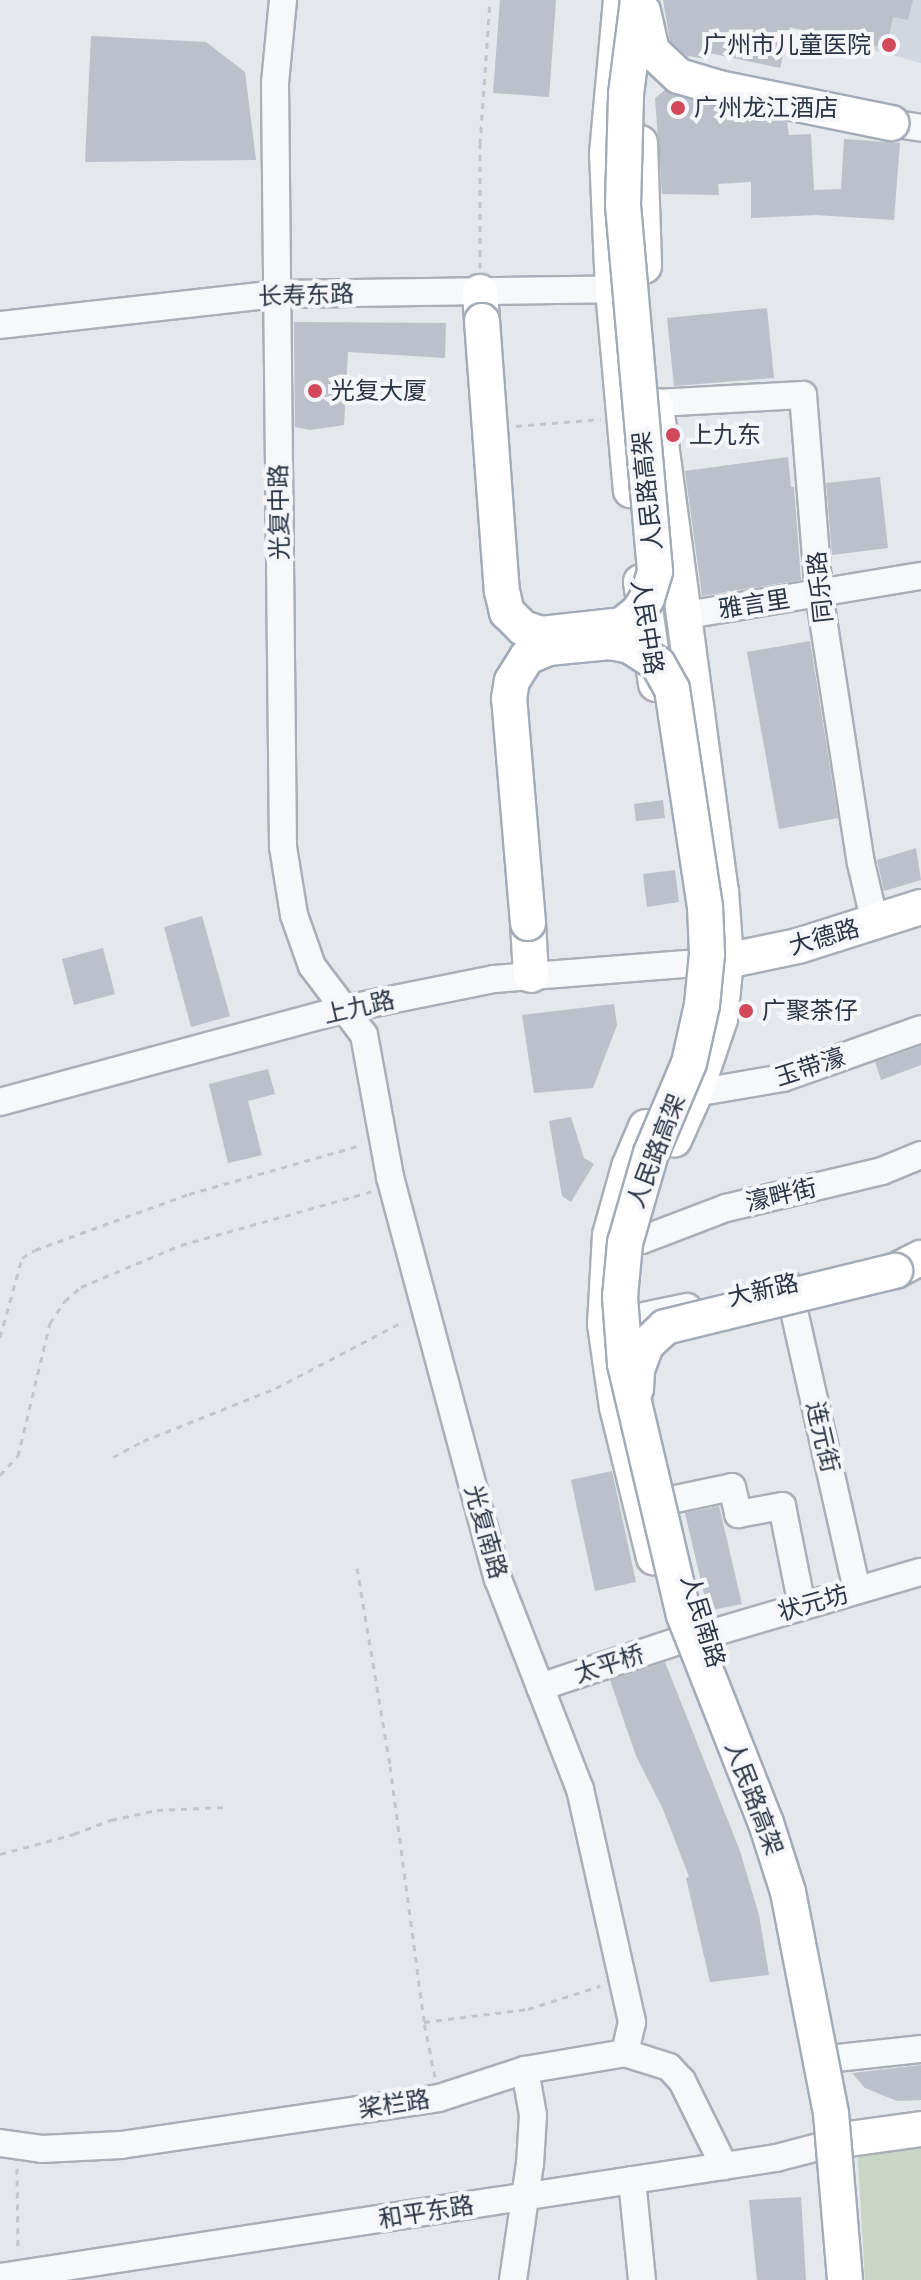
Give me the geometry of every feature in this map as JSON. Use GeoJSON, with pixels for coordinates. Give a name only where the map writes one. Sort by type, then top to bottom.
{"type":"FeatureCollection","features":[{"type":"Feature","properties":{"kind":"main road","name":"人民中路"},"geometry":{"type":"LineString","coordinates":[[621,0],[608,138],[629,289],[656,403],[681,616],[721,891],[726,961]]}},
{"type":"Feature","properties":{"kind":"main road"},"geometry":{"type":"LineString","coordinates":[[640,0],[652,51],[679,76],[719,88],[906,126]]}},
{"type":"Feature","properties":{"kind":"main road","name":"人民路高架"},"geometry":{"type":"LineString","coordinates":[[640,0],[625,104],[623,204],[655,571],[705,906],[707,954],[702,1005],[689,1063],[651,1153],[625,1243],[620,1297],[621,1331],[637,1418],[684,1615],[766,1823],[788,1892],[831,2113],[845,2280]]}},
{"type":"Feature","properties":{"kind":"main road","name":"人民中路"},"geometry":{"type":"LineString","coordinates":[[655,0],[641,106],[624,416],[639,570],[690,908],[692,965]]}},
{"type":"Feature","properties":{"kind":"main road"},"geometry":{"type":"LineString","coordinates":[[481,307],[502,591],[507,612],[523,628],[541,634],[612,628],[639,611],[651,590],[655,571]]}},
{"type":"Feature","properties":{"kind":"main road"},"geometry":{"type":"LineString","coordinates":[[531,975],[509,699],[518,665],[527,657],[548,648],[619,643],[648,655],[672,689]]}},
{"type":"Feature","properties":{"kind":"main road","name":"大德路"},"geometry":{"type":"LineString","coordinates":[[726,961],[798,946],[921,907]]}},
{"type":"Feature","properties":{"kind":"main road","name":"人民南路"},"geometry":{"type":"LineString","coordinates":[[726,961],[723,1009],[695,1093],[664,1165],[620,1321],[617,1407],[769,1880],[793,1989],[835,2144],[857,2280]]}},
{"type":"Feature","properties":{"kind":"main road","name":"人民南路"},"geometry":{"type":"LineString","coordinates":[[692,965],[685,1022],[677,1051],[629,1167],[613,1224],[606,1268],[671,1500],[691,1638],[790,1850],[813,1940],[837,2058],[829,2280]]}},
{"type":"Feature","properties":{"kind":"main road"},"geometry":{"type":"LineString","coordinates":[[637,1418],[640,1358],[646,1345],[665,1327],[912,1261]]}},
{"type":"Feature","properties":{"kind":"main road"},"geometry":{"type":"LineString","coordinates":[[835,2144],[921,2129]]}},
{"type":"Feature","properties":{"kind":"street","name":"光复中路"},"geometry":{"type":"LineString","coordinates":[[283,0],[275,83],[283,847],[294,915],[312,966],[345,1009]]}},
{"type":"Feature","properties":{"kind":"street","name":"长寿东路"},"geometry":{"type":"LineString","coordinates":[[0,325],[276,294],[481,307],[629,289]]}},
{"type":"Feature","properties":{"kind":"street","name":"同乐路"},"geometry":{"type":"LineString","coordinates":[[656,403],[803,395],[819,593],[861,863],[875,923]]}},
{"type":"Feature","properties":{"kind":"street","name":"雅言里"},"geometry":{"type":"LineString","coordinates":[[681,616],[921,576]]}},
{"type":"Feature","properties":{"kind":"street","name":"上九路"},"geometry":{"type":"LineString","coordinates":[[0,1102],[345,1009],[531,975],[726,961]]}},
{"type":"Feature","properties":{"kind":"street","name":"光复南路"},"geometry":{"type":"LineString","coordinates":[[345,1009],[364,1035],[393,1187],[498,1579],[580,1789],[632,2022],[625,2053]]}},
{"type":"Feature","properties":{"kind":"street","name":"玉带濠"},"geometry":{"type":"LineString","coordinates":[[695,1093],[783,1078],[921,1029]]}},
{"type":"Feature","properties":{"kind":"street","name":"濠畔街"},"geometry":{"type":"LineString","coordinates":[[642,1240],[726,1208],[882,1171],[921,1155]]}},
{"type":"Feature","properties":{"kind":"street","name":"大新路"},"geometry":{"type":"LineString","coordinates":[[620,1321],[788,1284],[912,1261]]}},
{"type":"Feature","properties":{"kind":"street","name":"连元街"},"geometry":{"type":"LineString","coordinates":[[788,1284],[857,1590]]}},
{"type":"Feature","properties":{"kind":"street"},"geometry":{"type":"LineString","coordinates":[[671,1500],[732,1487],[738,1514],[782,1506],[802,1606]]}},
{"type":"Feature","properties":{"kind":"street","name":"状元坊"},"geometry":{"type":"LineString","coordinates":[[691,1638],[921,1572]]}},
{"type":"Feature","properties":{"kind":"street","name":"太平桥"},"geometry":{"type":"LineString","coordinates":[[540,1687],[691,1638]]}},
{"type":"Feature","properties":{"kind":"street"},"geometry":{"type":"LineString","coordinates":[[837,2058],[921,2049]]}},
{"type":"Feature","properties":{"kind":"street","name":"桨栏路"},"geometry":{"type":"LineString","coordinates":[[8,2146],[121,2145],[439,2098],[525,2070],[625,2053],[669,2067],[682,2081],[724,2166]]}},
{"type":"Feature","properties":{"kind":"street"},"geometry":{"type":"LineString","coordinates":[[513,2280],[533,2115],[525,2070]]}},
{"type":"Feature","properties":{"kind":"street","name":"和平东路"},"geometry":{"type":"LineString","coordinates":[[13,2278],[724,2166],[835,2144]]}},
{"type":"Feature","properties":{"kind":"street"},"geometry":{"type":"LineString","coordinates":[[632,2180],[642,2280]]}},
{"type":"Feature","properties":{"kind":"path"},"geometry":{"type":"LineString","coordinates":[[481,307],[480,144],[490,0]]}},
{"type":"Feature","properties":{"kind":"path"},"geometry":{"type":"LineString","coordinates":[[502,427],[624,416]]}},
{"type":"Feature","properties":{"kind":"path"},"geometry":{"type":"LineString","coordinates":[[0,1337],[22,1258],[35,1250],[202,1190],[383,1138]]}},
{"type":"Feature","properties":{"kind":"path"},"geometry":{"type":"LineString","coordinates":[[0,1475],[18,1456],[50,1323],[65,1301],[81,1287],[181,1245],[393,1187]]}},
{"type":"Feature","properties":{"kind":"path"},"geometry":{"type":"LineString","coordinates":[[113,1457],[143,1441],[276,1388],[426,1311]]}},
{"type":"Feature","properties":{"kind":"path"},"geometry":{"type":"LineString","coordinates":[[357,1568],[393,1780],[424,2022],[439,2098]]}},
{"type":"Feature","properties":{"kind":"path"},"geometry":{"type":"LineString","coordinates":[[0,1854],[111,1820],[157,1810],[226,1807]]}},
{"type":"Feature","properties":{"kind":"path"},"geometry":{"type":"LineString","coordinates":[[424,2022],[528,2009],[622,1978]]}},
{"type":"Feature","properties":{"kind":"path"},"geometry":{"type":"LineString","coordinates":[[8,2146],[13,2278]]}},
{"type":"Feature","properties":{"kind":"shaded area","name":"广州市儿童医院"},"geometry":{"type":"Polygon","coordinates":[[[797,0],[921,0],[921,63],[791,28],[797,0]]]}},
{"type":"Feature","properties":{"kind":"green space"},"geometry":{"type":"Polygon","coordinates":[[[921,2140],[921,2280],[865,2280],[857,2146],[921,2140]]]}},
{"type":"Feature","properties":{"kind":"building"},"geometry":{"type":"Polygon","coordinates":[[[500,0],[556,0],[549,97],[493,93],[500,0]]]}},
{"type":"Feature","properties":{"kind":"building"},"geometry":{"type":"Polygon","coordinates":[[[663,0],[913,0],[908,20],[893,17],[886,48],[790,27],[780,68],[709,53],[707,59],[687,56],[670,41],[663,0]]]}},
{"type":"Feature","properties":{"kind":"building"},"geometry":{"type":"Polygon","coordinates":[[[91,36],[206,42],[245,72],[256,160],[85,162],[91,36]]]}},
{"type":"Feature","properties":{"kind":"building"},"geometry":{"type":"Polygon","coordinates":[[[665,90],[713,107],[787,122],[789,135],[811,134],[814,190],[841,189],[844,139],[900,143],[894,220],[816,215],[751,218],[751,182],[718,184],[719,195],[662,194],[655,98],[665,90]]]}},
{"type":"Feature","properties":{"kind":"building"},"geometry":{"type":"Polygon","coordinates":[[[767,308],[774,378],[674,386],[667,318],[767,308]]]}},
{"type":"Feature","properties":{"kind":"building","name":"光复大厦"},"geometry":{"type":"Polygon","coordinates":[[[294,322],[446,323],[445,358],[348,352],[344,425],[310,430],[295,427],[294,322]]]}},
{"type":"Feature","properties":{"kind":"building"},"geometry":{"type":"Polygon","coordinates":[[[788,457],[791,487],[794,487],[801,580],[702,596],[685,471],[788,457]]]}},
{"type":"Feature","properties":{"kind":"building"},"geometry":{"type":"Polygon","coordinates":[[[880,477],[888,548],[832,555],[826,483],[880,477]]]}},
{"type":"Feature","properties":{"kind":"building"},"geometry":{"type":"Polygon","coordinates":[[[810,641],[838,818],[779,829],[747,652],[810,641]]]}},
{"type":"Feature","properties":{"kind":"building"},"geometry":{"type":"Polygon","coordinates":[[[663,800],[665,818],[636,821],[634,804],[663,800]]]}},
{"type":"Feature","properties":{"kind":"building"},"geometry":{"type":"Polygon","coordinates":[[[916,848],[921,880],[884,891],[877,860],[916,848]]]}},
{"type":"Feature","properties":{"kind":"building"},"geometry":{"type":"Polygon","coordinates":[[[675,870],[679,902],[647,907],[643,874],[675,870]]]}},
{"type":"Feature","properties":{"kind":"building"},"geometry":{"type":"Polygon","coordinates":[[[202,916],[230,1016],[191,1027],[164,927],[202,916]]]}},
{"type":"Feature","properties":{"kind":"building"},"geometry":{"type":"Polygon","coordinates":[[[103,948],[115,994],[74,1005],[62,959],[103,948]]]}},
{"type":"Feature","properties":{"kind":"building"},"geometry":{"type":"Polygon","coordinates":[[[614,1004],[617,1025],[593,1088],[534,1093],[522,1015],[614,1004]]]}},
{"type":"Feature","properties":{"kind":"building"},"geometry":{"type":"Polygon","coordinates":[[[921,1046],[921,1065],[881,1080],[875,1062],[921,1046]]]}},
{"type":"Feature","properties":{"kind":"building"},"geometry":{"type":"Polygon","coordinates":[[[268,1069],[275,1094],[248,1101],[262,1155],[228,1163],[209,1084],[268,1069]]]}},
{"type":"Feature","properties":{"kind":"building"},"geometry":{"type":"Polygon","coordinates":[[[571,1117],[584,1158],[594,1164],[571,1202],[562,1196],[549,1121],[571,1117]]]}},
{"type":"Feature","properties":{"kind":"building"},"geometry":{"type":"Polygon","coordinates":[[[612,1471],[636,1582],[595,1591],[571,1480],[612,1471]]]}},
{"type":"Feature","properties":{"kind":"building"},"geometry":{"type":"Polygon","coordinates":[[[719,1506],[742,1604],[708,1611],[685,1513],[719,1506]]]}},
{"type":"Feature","properties":{"kind":"building"},"geometry":{"type":"Polygon","coordinates":[[[665,1662],[740,1851],[759,1915],[769,1975],[710,1982],[686,1878],[689,1877],[663,1809],[636,1756],[610,1680],[665,1662]]]}},
{"type":"Feature","properties":{"kind":"building"},"geometry":{"type":"Polygon","coordinates":[[[921,2065],[921,2100],[897,2101],[865,2088],[852,2073],[921,2065]]]}},
{"type":"Feature","properties":{"kind":"building"},"geometry":{"type":"Polygon","coordinates":[[[801,2197],[806,2280],[757,2280],[749,2200],[801,2197]]]}},
{"type":"Feature","properties":{"kind":"place","name":"广州市儿童医院"},"geometry":{"type":"Point","coordinates":[889,45]}},
{"type":"Feature","properties":{"kind":"place","name":"广州龙江酒店"},"geometry":{"type":"Point","coordinates":[678,108]}},
{"type":"Feature","properties":{"kind":"place","name":"光复大厦"},"geometry":{"type":"Point","coordinates":[315,391]}},
{"type":"Feature","properties":{"kind":"place","name":"上九东"},"geometry":{"type":"Point","coordinates":[673,435]}},
{"type":"Feature","properties":{"kind":"place","name":"广聚茶仔"},"geometry":{"type":"Point","coordinates":[746,1011]}}]}
